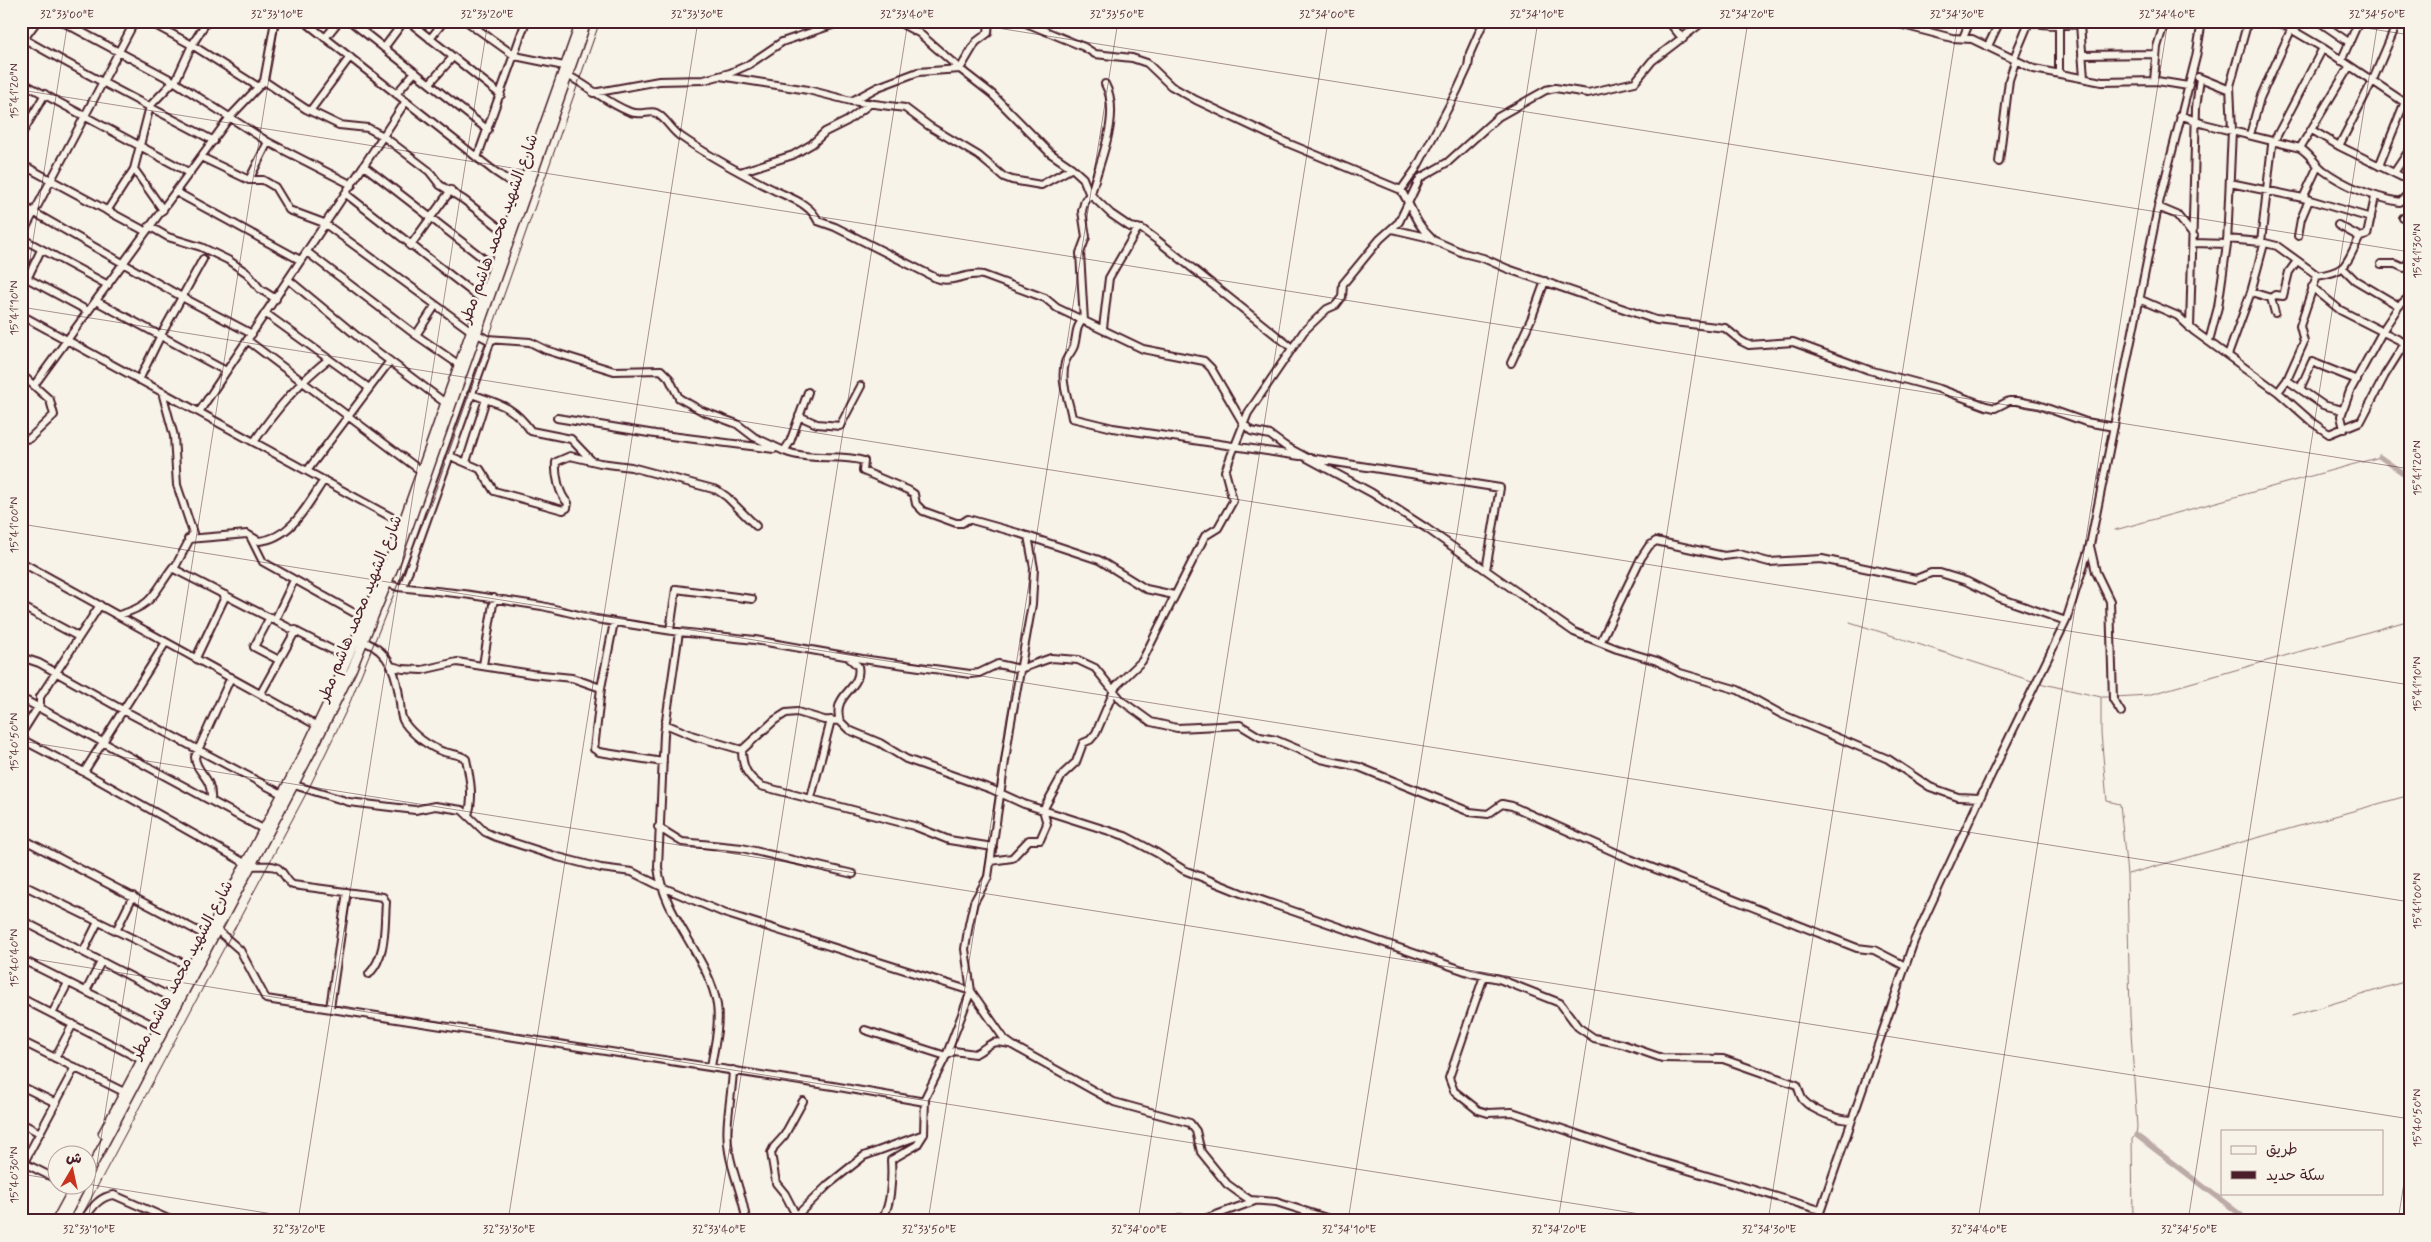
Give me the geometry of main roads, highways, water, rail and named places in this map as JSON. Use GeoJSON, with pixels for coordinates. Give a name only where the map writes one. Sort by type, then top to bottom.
{"type":"FeatureCollection","features":[{"type":"Feature","properties":{"kind":"main road","name":"شارع الشهيد محمد هاشم مطر"},"geometry":{"type":"LineString","coordinates":[[98,1154],[193,969],[207,936],[294,785],[341,693],[387,583],[581,21]]}},
{"type":"Feature","properties":{"kind":"main road","name":"شارع الشهيد محمد هاشم مطر"},"geometry":{"type":"LineString","coordinates":[[98,1144],[174,999],[217,930],[263,829],[318,726],[365,619],[421,471],[444,402],[454,385],[458,364],[473,332],[481,299],[564,72],[587,21]]}},
{"type":"Feature","properties":{"kind":"main road"},"geometry":{"type":"LineString","coordinates":[[56,1221],[70,1194]]}},
{"type":"Feature","properties":{"kind":"main road"},"geometry":{"type":"LineString","coordinates":[[63,1221],[72,1194]]}},
{"type":"Feature","properties":{"kind":"waterway"},"geometry":{"type":"LineString","coordinates":[[2115,530],[2380,457]]}},
{"type":"Feature","properties":{"kind":"waterway"},"geometry":{"type":"LineString","coordinates":[[2380,457],[2410,478]]}},
{"type":"Feature","properties":{"kind":"waterway"},"geometry":{"type":"LineString","coordinates":[[2115,697],[2148,695],[2410,620]]}},
{"type":"Feature","properties":{"kind":"waterway"},"geometry":{"type":"LineString","coordinates":[[1850,622],[2035,682]]}},
{"type":"Feature","properties":{"kind":"waterway"},"geometry":{"type":"LineString","coordinates":[[2039,683],[2101,697],[2101,733],[2107,801],[2120,804],[2127,875],[2130,1016],[2137,1127],[2136,1135],[2132,1139],[2133,1221]]}},
{"type":"Feature","properties":{"kind":"waterway"},"geometry":{"type":"LineString","coordinates":[[2102,697],[2111,697]]}},
{"type":"Feature","properties":{"kind":"waterway"},"geometry":{"type":"LineString","coordinates":[[2128,874],[2410,795]]}},
{"type":"Feature","properties":{"kind":"waterway"},"geometry":{"type":"LineString","coordinates":[[2292,1016],[2410,980]]}},
{"type":"Feature","properties":{"kind":"waterway"},"geometry":{"type":"LineString","coordinates":[[2136,1135],[2249,1221]]}},
{"type":"Feature","properties":{"kind":"railway"},"geometry":{"type":"LineString","coordinates":[[79,1221],[308,790],[348,707],[432,500],[600,21]]}}]}
